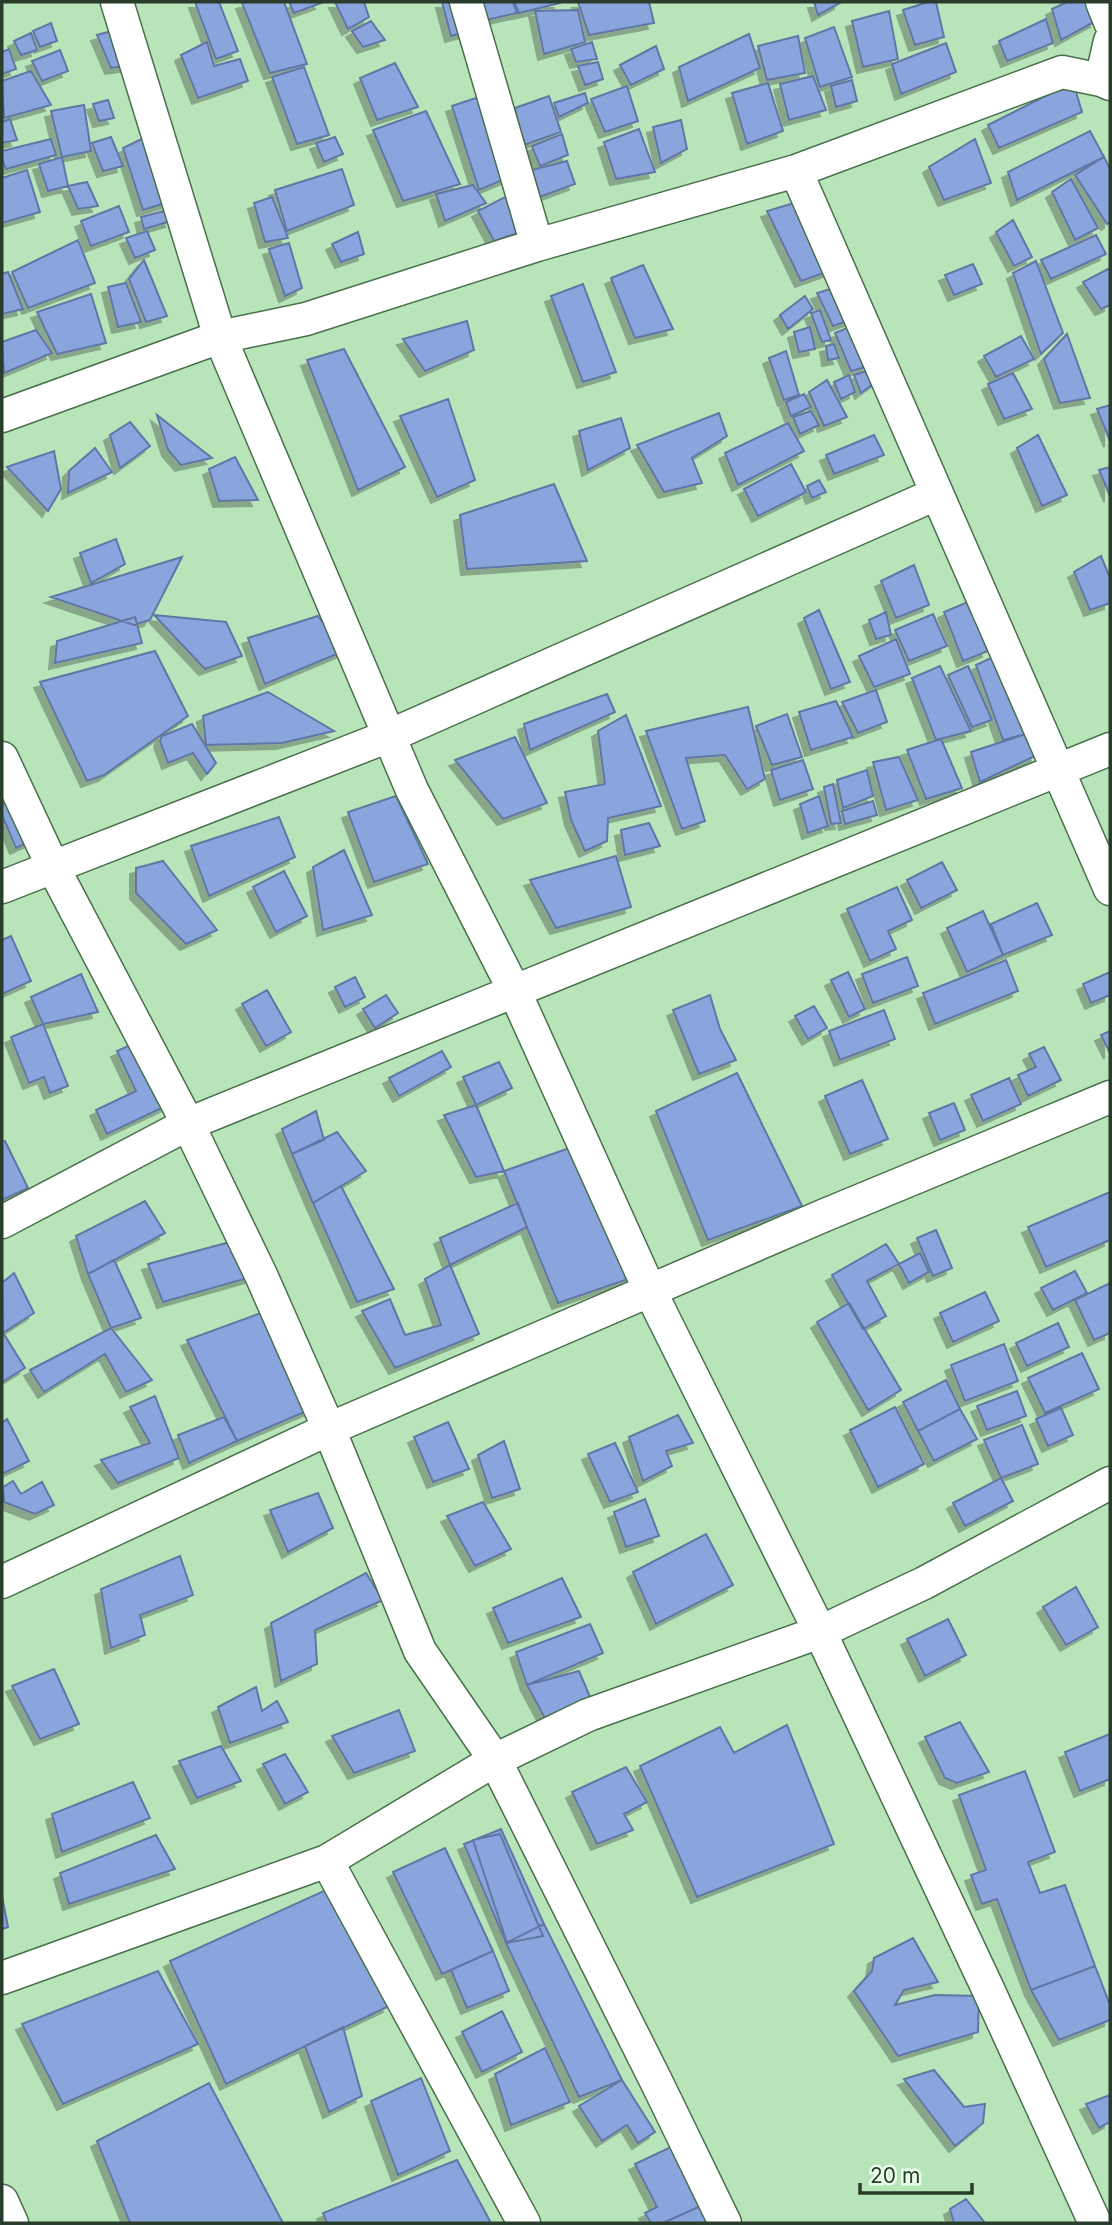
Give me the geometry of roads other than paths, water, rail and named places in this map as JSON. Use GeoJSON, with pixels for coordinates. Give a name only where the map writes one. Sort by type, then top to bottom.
{"type":"FeatureCollection","features":[{"type":"Feature","properties":{"kind":"street"},"geometry":{"type":"LineString","coordinates":[[117,2],[220,337],[412,790],[514,990],[650,1290],[820,1632],[983,1977],[1095,2223]]}},
{"type":"Feature","properties":{"kind":"street"},"geometry":{"type":"LineString","coordinates":[[466,2],[537,245]]}},
{"type":"Feature","properties":{"kind":"street"},"geometry":{"type":"LineString","coordinates":[[1102,2],[1110,22]]}},
{"type":"Feature","properties":{"kind":"street"},"geometry":{"type":"LineString","coordinates":[[2,416],[220,337],[306,319],[537,245],[796,171],[1062,72],[1106,82],[1110,41]]}},
{"type":"Feature","properties":{"kind":"street"},"geometry":{"type":"LineString","coordinates":[[796,171],[1110,889]]}},
{"type":"Feature","properties":{"kind":"street"},"geometry":{"type":"LineString","coordinates":[[2,887],[389,737],[936,494]]}},
{"type":"Feature","properties":{"kind":"street"},"geometry":{"type":"LineString","coordinates":[[2,1222],[188,1124],[1110,749]]}},
{"type":"Feature","properties":{"kind":"street"},"geometry":{"type":"LineString","coordinates":[[2,758],[53,866],[188,1124],[261,1275],[329,1429],[421,1651],[495,1760],[725,2223]]}},
{"type":"Feature","properties":{"kind":"street"},"geometry":{"type":"LineString","coordinates":[[2,1582],[329,1429],[650,1290],[1110,1097]]}},
{"type":"Feature","properties":{"kind":"street"},"geometry":{"type":"LineString","coordinates":[[2,1978],[327,1861],[495,1760],[588,1715],[820,1632],[924,1583],[1110,1483]]}},
{"type":"Feature","properties":{"kind":"street"},"geometry":{"type":"LineString","coordinates":[[327,1861],[524,2223]]}},
{"type":"Feature","properties":{"kind":"street"},"geometry":{"type":"LineString","coordinates":[[2,2201],[12,2223]]}}]}
